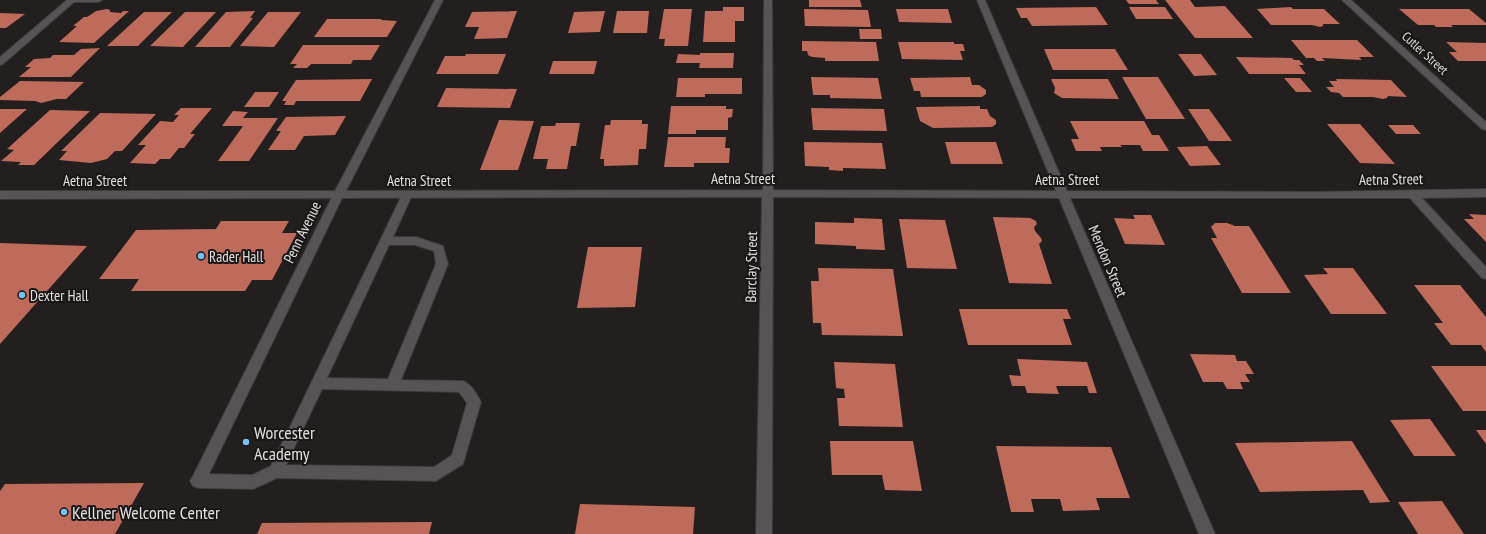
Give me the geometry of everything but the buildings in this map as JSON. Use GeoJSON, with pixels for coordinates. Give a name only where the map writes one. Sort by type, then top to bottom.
{"type":"FeatureCollection","features":[{"type":"Feature","properties":{"kind":"street"},"geometry":{"type":"LineString","coordinates":[[0,62],[72,0],[98,0]]}},
{"type":"Feature","properties":{"kind":"street","name":"Penn Avenue"},"geometry":{"type":"LineString","coordinates":[[276,471],[253,482],[198,481],[338,196],[439,0]]}},
{"type":"Feature","properties":{"kind":"street","name":"Barclay Street"},"geometry":{"type":"LineString","coordinates":[[764,534],[768,193],[768,0]]}},
{"type":"Feature","properties":{"kind":"street","name":"Mendon Street"},"geometry":{"type":"LineString","coordinates":[[981,0],[1207,534]]}},
{"type":"Feature","properties":{"kind":"street","name":"Cutler Street"},"geometry":{"type":"LineString","coordinates":[[1346,0],[1486,126]]}},
{"type":"Feature","properties":{"kind":"street","name":"Aetna Street"},"geometry":{"type":"LineString","coordinates":[[0,195],[338,196],[768,193],[1486,193]]}},
{"type":"Feature","properties":{"kind":"street"},"geometry":{"type":"LineString","coordinates":[[1414,194],[1486,275]]}},
{"type":"Feature","properties":{"kind":"street"},"geometry":{"type":"LineString","coordinates":[[318,383],[463,387],[474,402],[458,459],[436,474],[276,471],[407,195]]}},
{"type":"Feature","properties":{"kind":"street"},"geometry":{"type":"LineString","coordinates":[[385,241],[416,241],[439,249],[442,264],[392,385]]}},
{"type":"Feature","properties":{"kind":"place","name":"Rader Hall"},"geometry":{"type":"Point","coordinates":[201,256]}},
{"type":"Feature","properties":{"kind":"place","name":"Dexter Hall"},"geometry":{"type":"Point","coordinates":[22,295]}},
{"type":"Feature","properties":{"kind":"place","name":"Worcester Academy"},"geometry":{"type":"Point","coordinates":[246,442]}},
{"type":"Feature","properties":{"kind":"place","name":"Kellner Welcome Center"},"geometry":{"type":"Point","coordinates":[64,512]}}]}
